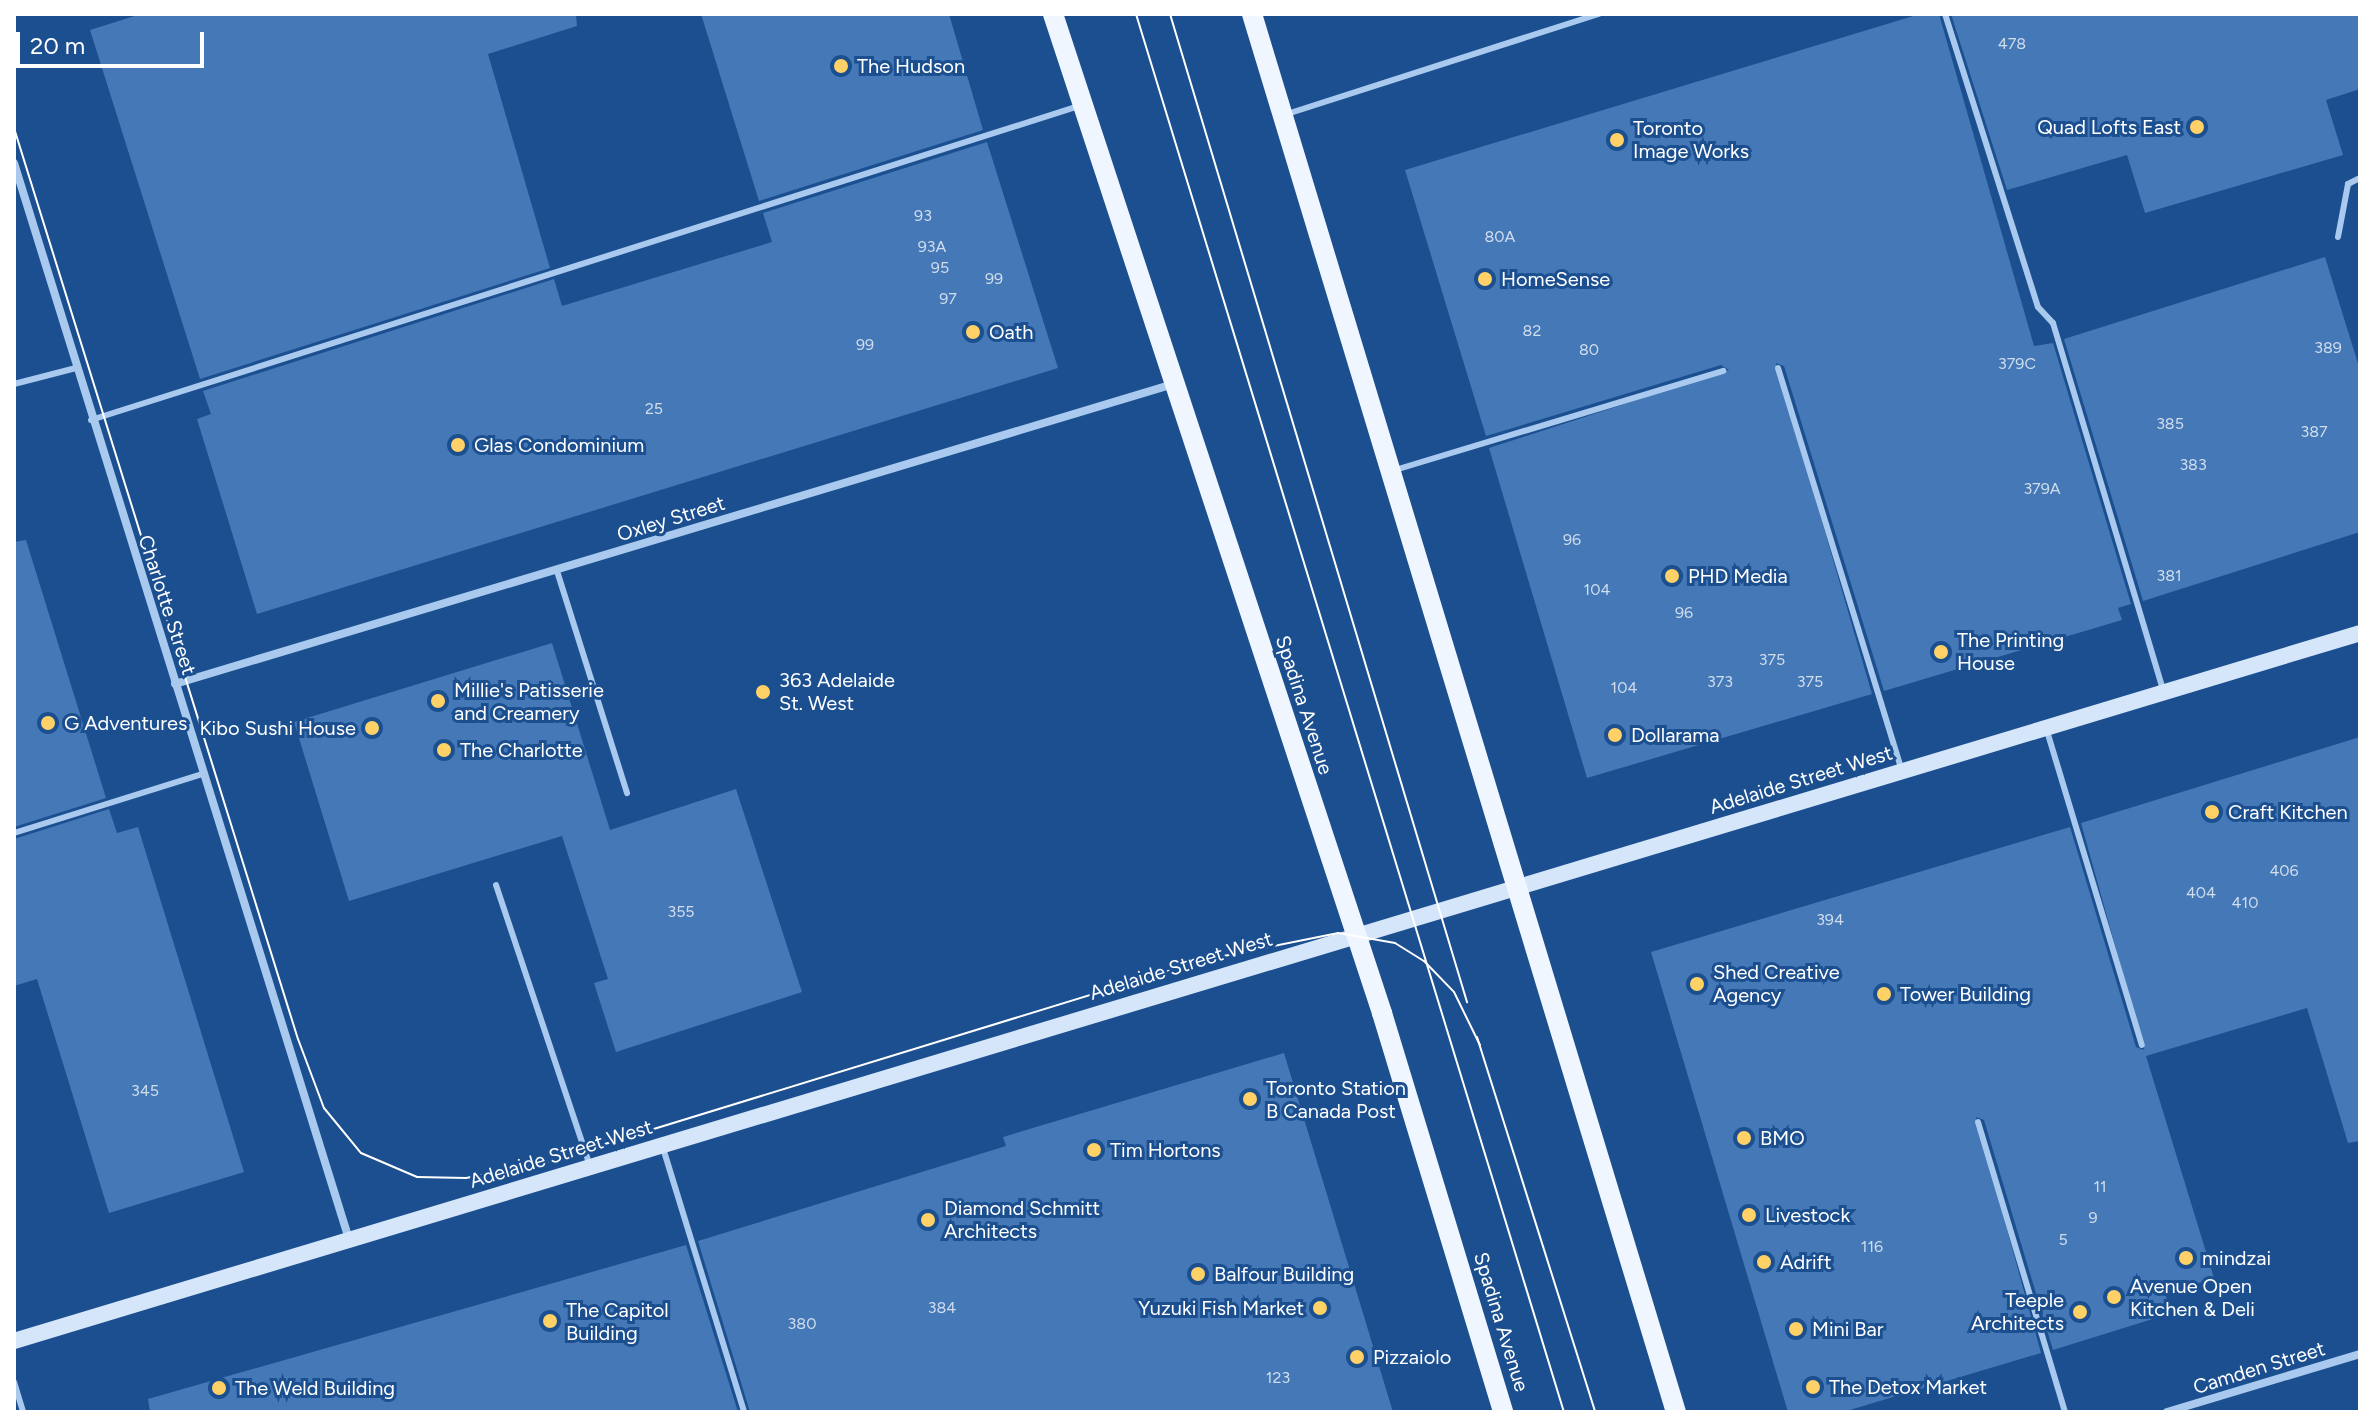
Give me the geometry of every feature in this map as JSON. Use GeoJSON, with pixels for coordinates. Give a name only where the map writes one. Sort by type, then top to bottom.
{"type":"FeatureCollection","features":[{"type":"Feature","properties":{"kind":"main road","name":"Spadina Avenue"},"geometry":{"type":"LineString","coordinates":[[1053,14],[1356,934],[1503,1412]]}},
{"type":"Feature","properties":{"kind":"main road"},"geometry":{"type":"LineString","coordinates":[[1252,14],[1676,1412]]}},
{"type":"Feature","properties":{"kind":"main road","name":"Adelaide Street West"},"geometry":{"type":"LineString","coordinates":[[14,1341],[2360,633]]}},
{"type":"Feature","properties":{"kind":"street","name":"Charlotte Street"},"geometry":{"type":"LineString","coordinates":[[14,163],[91,420],[349,1239]]}},
{"type":"Feature","properties":{"kind":"street","name":"Oxley Street"},"geometry":{"type":"LineString","coordinates":[[175,684],[1175,384]]}},
{"type":"Feature","properties":{"kind":"street","name":"Camden Street"},"geometry":{"type":"LineString","coordinates":[[2167,1412],[2360,1354]]}},
{"type":"Feature","properties":{"kind":"lane"},"geometry":{"type":"LineString","coordinates":[[1284,115],[1599,14]]}},
{"type":"Feature","properties":{"kind":"lane"},"geometry":{"type":"LineString","coordinates":[[1945,14],[2038,307],[2053,323],[2164,692]]}},
{"type":"Feature","properties":{"kind":"lane"},"geometry":{"type":"LineString","coordinates":[[91,420],[1082,105]]}},
{"type":"Feature","properties":{"kind":"lane"},"geometry":{"type":"LineString","coordinates":[[2338,237],[2348,184],[2360,178]]}},
{"type":"Feature","properties":{"kind":"lane"},"geometry":{"type":"LineString","coordinates":[[14,384],[76,368]]}},
{"type":"Feature","properties":{"kind":"lane"},"geometry":{"type":"LineString","coordinates":[[1778,368],[1902,771]]}},
{"type":"Feature","properties":{"kind":"lane"},"geometry":{"type":"LineString","coordinates":[[1392,471],[1723,371]]}},
{"type":"Feature","properties":{"kind":"lane"},"geometry":{"type":"LineString","coordinates":[[557,571],[627,793]]}},
{"type":"Feature","properties":{"kind":"lane"},"geometry":{"type":"LineString","coordinates":[[2046,728],[2142,1045]]}},
{"type":"Feature","properties":{"kind":"lane"},"geometry":{"type":"LineString","coordinates":[[14,833],[202,774]]}},
{"type":"Feature","properties":{"kind":"lane"},"geometry":{"type":"LineString","coordinates":[[496,885],[590,1166]]}},
{"type":"Feature","properties":{"kind":"lane"},"geometry":{"type":"LineString","coordinates":[[1978,1122],[2065,1412]]}},
{"type":"Feature","properties":{"kind":"lane"},"geometry":{"type":"LineString","coordinates":[[662,1144],[744,1412]]}},
{"type":"Feature","properties":{"kind":"lane"},"geometry":{"type":"LineString","coordinates":[[14,1382],[23,1412]]}},
{"type":"Feature","properties":{"kind":"building"},"geometry":{"type":"Polygon","coordinates":[[[141,14],[576,14],[577,26],[488,54],[550,268],[200,379],[90,30],[141,14]]]}},
{"type":"Feature","properties":{"kind":"building","name":"The Hudson"},"geometry":{"type":"Polygon","coordinates":[[[701,14],[949,14],[983,130],[759,201],[701,14]]]}},
{"type":"Feature","properties":{"kind":"building"},"geometry":{"type":"Polygon","coordinates":[[[1920,14],[1939,14],[2034,346],[2053,343],[2131,604],[2118,608],[2122,620],[1884,691],[1784,366],[1776,363],[1872,694],[1587,778],[1489,448],[1729,370],[1721,365],[1486,436],[1405,170],[1920,14]]]}},
{"type":"Feature","properties":{"kind":"building","name":"Quad Lofts East"},"geometry":{"type":"Polygon","coordinates":[[[1951,14],[2360,14],[2360,89],[2326,100],[2343,155],[2145,213],[2127,155],[2007,190],[1951,14]]]}},
{"type":"Feature","properties":{"kind":"building"},"geometry":{"type":"Polygon","coordinates":[[[987,142],[1058,368],[257,614],[197,419],[211,414],[203,391],[554,279],[562,306],[772,242],[763,213],[987,142]]]}},
{"type":"Feature","properties":{"kind":"building"},"geometry":{"type":"Polygon","coordinates":[[[2325,257],[2360,370],[2360,532],[2143,601],[2064,339],[2325,257]]]}},
{"type":"Feature","properties":{"kind":"building","name":"G Adventures"},"geometry":{"type":"Polygon","coordinates":[[[26,540],[106,798],[14,827],[14,542],[26,540]]]}},
{"type":"Feature","properties":{"kind":"building"},"geometry":{"type":"Polygon","coordinates":[[[552,643],[610,830],[736,789],[802,992],[616,1052],[594,983],[608,979],[562,836],[349,901],[294,722],[552,643]]]}},
{"type":"Feature","properties":{"kind":"building"},"geometry":{"type":"Polygon","coordinates":[[[2360,737],[2360,1141],[2348,1143],[2307,1008],[2146,1056],[2214,1278],[2165,1294],[2172,1313],[2053,1350],[1984,1120],[1976,1117],[2041,1353],[1843,1412],[1788,1412],[1651,952],[2070,827],[2136,1047],[2144,1050],[2081,823],[2360,737]]]}},
{"type":"Feature","properties":{"kind":"building"},"geometry":{"type":"Polygon","coordinates":[[[109,809],[117,833],[138,827],[244,1172],[109,1213],[37,979],[14,986],[14,839],[109,809]]]}},
{"type":"Feature","properties":{"kind":"building"},"geometry":{"type":"Polygon","coordinates":[[[1284,1053],[1393,1412],[750,1412],[698,1241],[1006,1146],[1003,1137],[1284,1053]]]}},
{"type":"Feature","properties":{"kind":"building","name":"The Capitol Building"},"geometry":{"type":"Polygon","coordinates":[[[686,1245],[738,1412],[150,1412],[148,1399],[686,1245]]]}},
{"type":"Feature","properties":{"kind":"tram line"},"geometry":{"type":"LineString","coordinates":[[1136,14],[1564,1412]]}},
{"type":"Feature","properties":{"kind":"tram line"},"geometry":{"type":"LineString","coordinates":[[1170,14],[1467,1002]]}},
{"type":"Feature","properties":{"kind":"tram line"},"geometry":{"type":"LineString","coordinates":[[14,128],[298,1039],[324,1108],[361,1153],[417,1177],[466,1178],[543,1163],[1204,960],[1338,933],[1395,943],[1424,961],[1454,992],[1480,1045]]}},
{"type":"Feature","properties":{"kind":"tram line"},"geometry":{"type":"LineString","coordinates":[[1477,1037],[1595,1412]]}},
{"type":"Feature","properties":{"kind":"place","name":"The Hudson"},"geometry":{"type":"Point","coordinates":[841,66]}},
{"type":"Feature","properties":{"kind":"place","name":"Quad Lofts East"},"geometry":{"type":"Point","coordinates":[2197,127]}},
{"type":"Feature","properties":{"kind":"place","name":"Toronto Image Works"},"geometry":{"type":"Point","coordinates":[1617,140]}},
{"type":"Feature","properties":{"kind":"place","name":"HomeSense"},"geometry":{"type":"Point","coordinates":[1485,279]}},
{"type":"Feature","properties":{"kind":"place","name":"Oath"},"geometry":{"type":"Point","coordinates":[973,332]}},
{"type":"Feature","properties":{"kind":"place","name":"Glas Condominium"},"geometry":{"type":"Point","coordinates":[458,445]}},
{"type":"Feature","properties":{"kind":"place","name":"PHD Media"},"geometry":{"type":"Point","coordinates":[1672,576]}},
{"type":"Feature","properties":{"kind":"place","name":"The Printing House"},"geometry":{"type":"Point","coordinates":[1941,652]}},
{"type":"Feature","properties":{"kind":"place","name":"363 Adelaide St. West"},"geometry":{"type":"Point","coordinates":[763,692]}},
{"type":"Feature","properties":{"kind":"place","name":"Millie's Patisserie and Creamery"},"geometry":{"type":"Point","coordinates":[438,701]}},
{"type":"Feature","properties":{"kind":"place","name":"G Adventures"},"geometry":{"type":"Point","coordinates":[48,723]}},
{"type":"Feature","properties":{"kind":"place","name":"Kibo Sushi House"},"geometry":{"type":"Point","coordinates":[372,728]}},
{"type":"Feature","properties":{"kind":"place","name":"Dollarama"},"geometry":{"type":"Point","coordinates":[1615,735]}},
{"type":"Feature","properties":{"kind":"place","name":"The Charlotte"},"geometry":{"type":"Point","coordinates":[444,750]}},
{"type":"Feature","properties":{"kind":"place","name":"Craft Kitchen"},"geometry":{"type":"Point","coordinates":[2212,812]}},
{"type":"Feature","properties":{"kind":"place","name":"Shed Creative Agency"},"geometry":{"type":"Point","coordinates":[1697,984]}},
{"type":"Feature","properties":{"kind":"place","name":"Tower Building"},"geometry":{"type":"Point","coordinates":[1884,994]}},
{"type":"Feature","properties":{"kind":"place","name":"Toronto Station B Canada Post"},"geometry":{"type":"Point","coordinates":[1250,1099]}},
{"type":"Feature","properties":{"kind":"place","name":"BMO"},"geometry":{"type":"Point","coordinates":[1744,1138]}},
{"type":"Feature","properties":{"kind":"place","name":"Tim Hortons"},"geometry":{"type":"Point","coordinates":[1094,1150]}},
{"type":"Feature","properties":{"kind":"place","name":"Livestock"},"geometry":{"type":"Point","coordinates":[1749,1215]}},
{"type":"Feature","properties":{"kind":"place","name":"Diamond Schmitt Architects"},"geometry":{"type":"Point","coordinates":[928,1220]}},
{"type":"Feature","properties":{"kind":"place","name":"mindzai"},"geometry":{"type":"Point","coordinates":[2186,1258]}},
{"type":"Feature","properties":{"kind":"place","name":"Adrift"},"geometry":{"type":"Point","coordinates":[1764,1262]}},
{"type":"Feature","properties":{"kind":"place","name":"Balfour Building"},"geometry":{"type":"Point","coordinates":[1198,1274]}},
{"type":"Feature","properties":{"kind":"place","name":"Avenue Open Kitchen & Deli"},"geometry":{"type":"Point","coordinates":[2114,1297]}},
{"type":"Feature","properties":{"kind":"place","name":"Yuzuki Fish Market"},"geometry":{"type":"Point","coordinates":[1320,1308]}},
{"type":"Feature","properties":{"kind":"place","name":"Teeple Architects"},"geometry":{"type":"Point","coordinates":[2080,1312]}},
{"type":"Feature","properties":{"kind":"place","name":"The Capitol Building"},"geometry":{"type":"Point","coordinates":[550,1321]}},
{"type":"Feature","properties":{"kind":"place","name":"Mini Bar"},"geometry":{"type":"Point","coordinates":[1796,1329]}},
{"type":"Feature","properties":{"kind":"place","name":"Pizzaiolo"},"geometry":{"type":"Point","coordinates":[1357,1357]}},
{"type":"Feature","properties":{"kind":"place","name":"The Detox Market"},"geometry":{"type":"Point","coordinates":[1813,1387]}},
{"type":"Feature","properties":{"kind":"place","name":"The Weld Building"},"geometry":{"type":"Point","coordinates":[219,1388]}}]}
